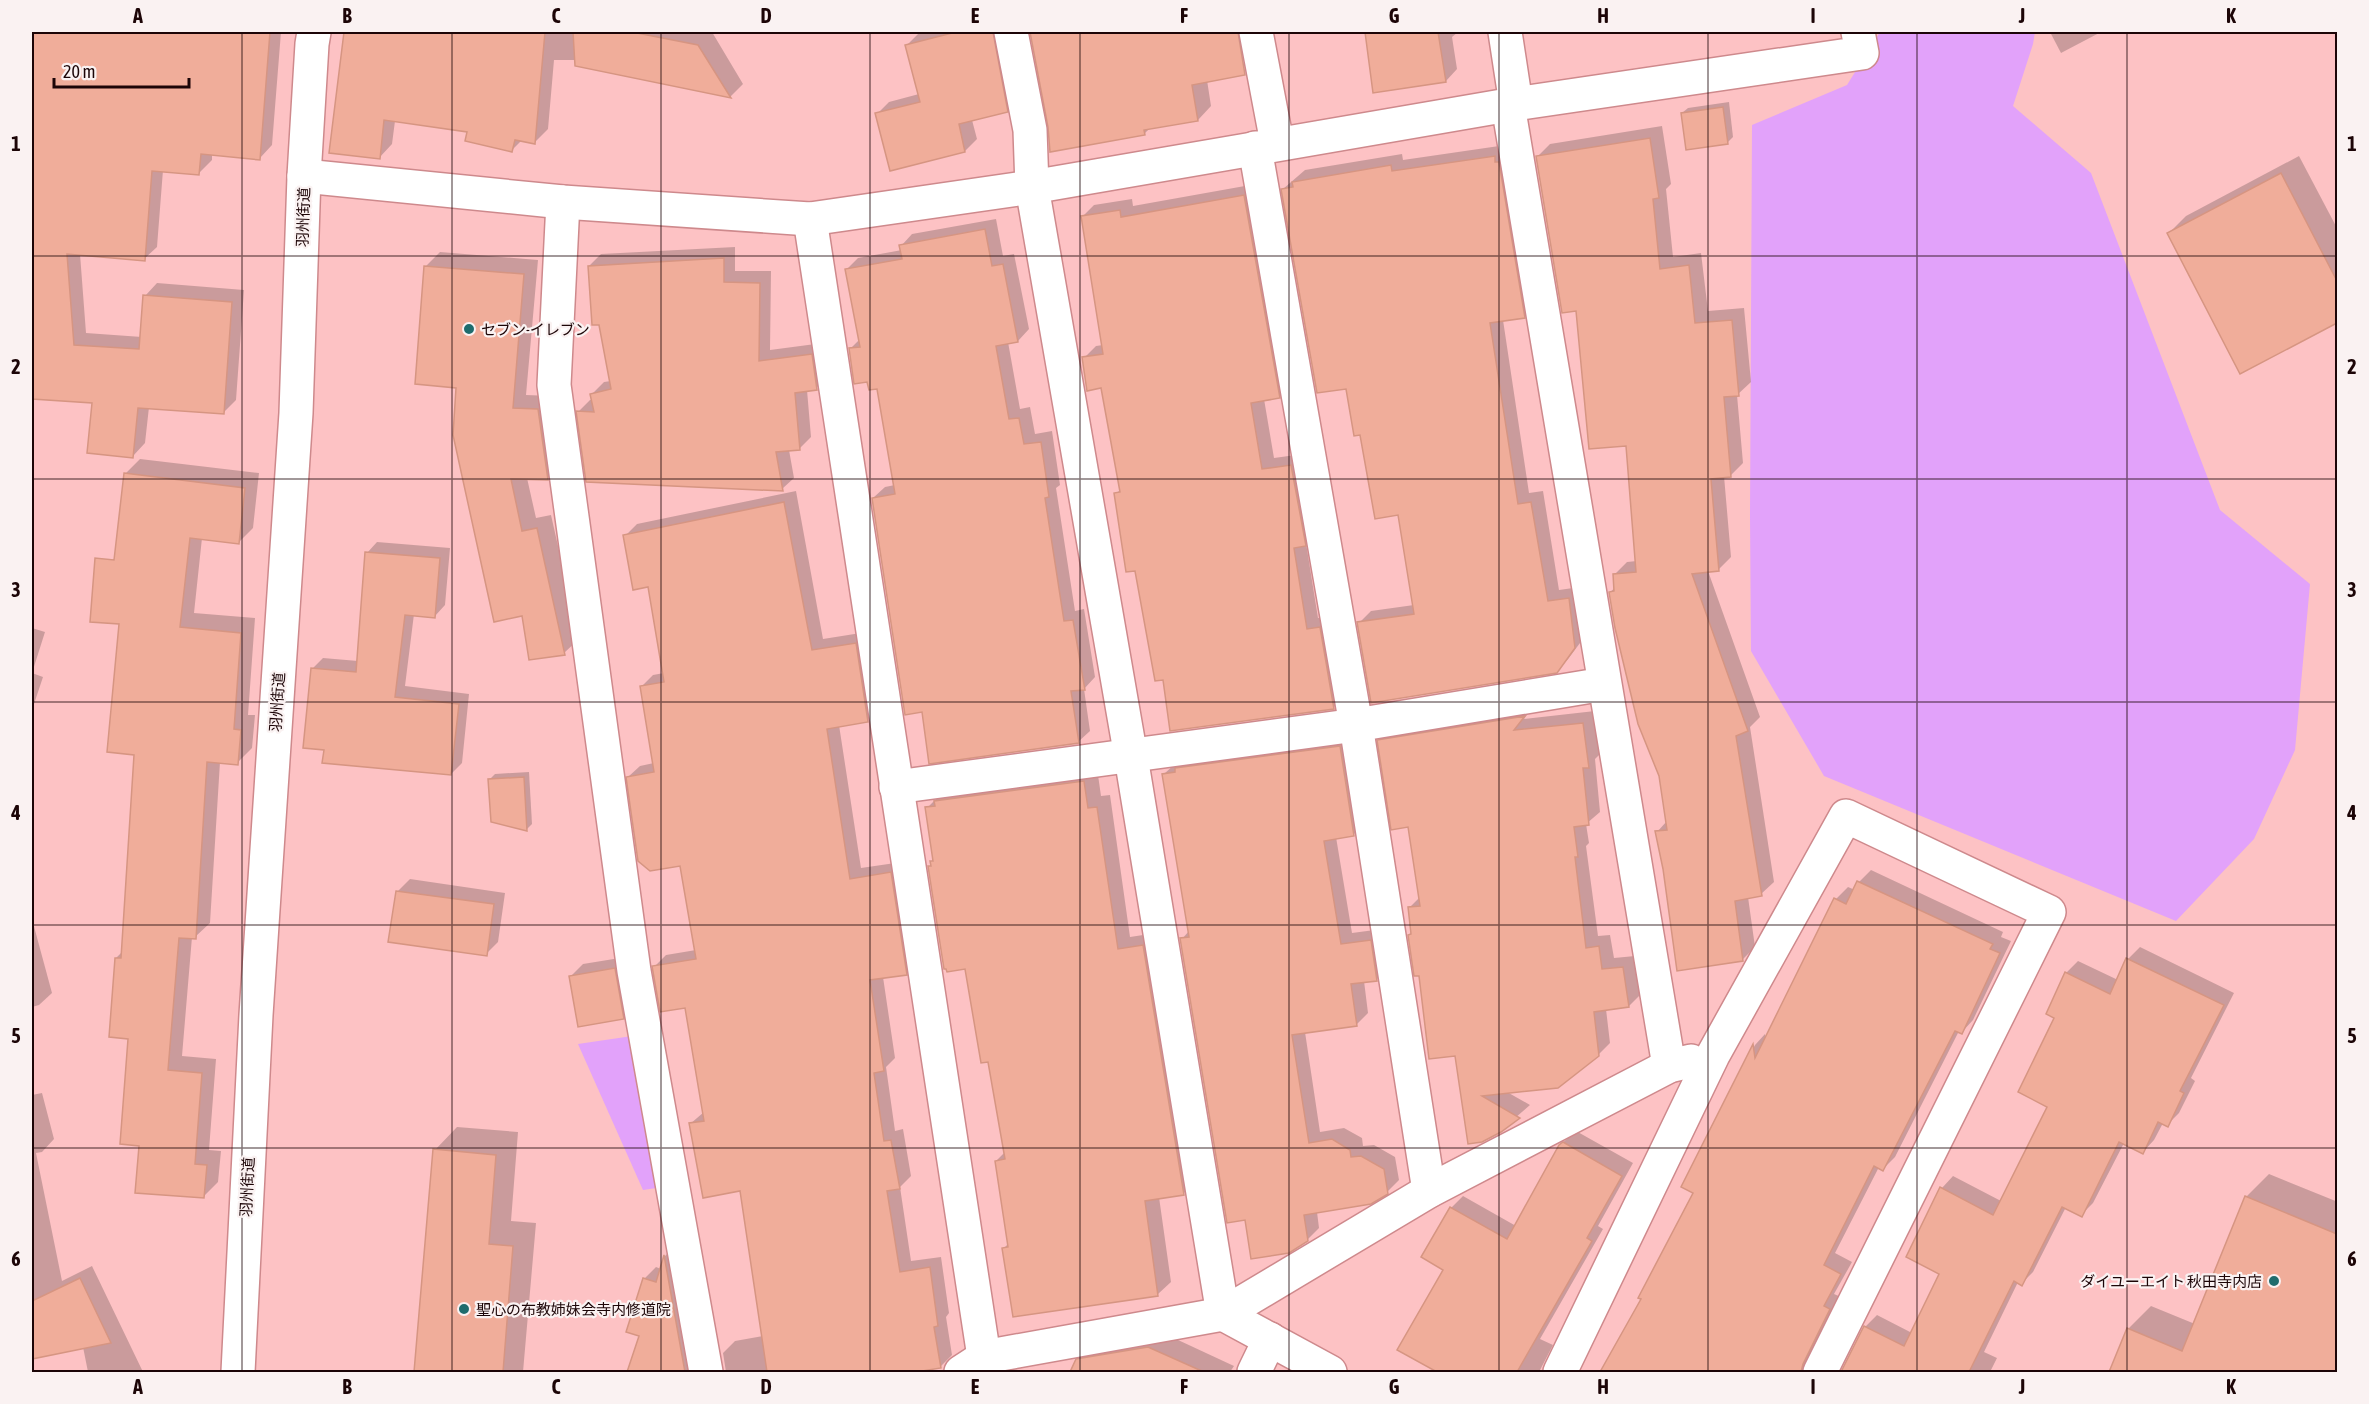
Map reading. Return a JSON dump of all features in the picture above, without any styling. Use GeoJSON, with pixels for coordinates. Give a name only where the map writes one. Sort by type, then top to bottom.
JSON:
{"type":"FeatureCollection","features":[{"type":"Feature","properties":{"kind":"street","name":"羽州街道"},"geometry":{"type":"LineString","coordinates":[[238,1372],[256,1015],[296,413],[304,176],[314,32]]}},
{"type":"Feature","properties":{"kind":"street"},"geometry":{"type":"LineString","coordinates":[[1011,32],[1030,130],[1032,187],[1131,756],[1222,1314]]}},
{"type":"Feature","properties":{"kind":"street"},"geometry":{"type":"LineString","coordinates":[[1256,32],[1266,146],[1429,1191]]}},
{"type":"Feature","properties":{"kind":"street"},"geometry":{"type":"LineString","coordinates":[[1505,32],[1512,104],[1604,684],[1669,1066]]}},
{"type":"Feature","properties":{"kind":"street"},"geometry":{"type":"LineString","coordinates":[[304,176],[563,202],[810,219],[1032,187],[1512,104],[1862,53],[1858,32]]}},
{"type":"Feature","properties":{"kind":"street"},"geometry":{"type":"LineString","coordinates":[[563,202],[554,385],[634,971],[705,1372]]}},
{"type":"Feature","properties":{"kind":"street"},"geometry":{"type":"LineString","coordinates":[[810,219],[896,788],[973,1365],[1222,1314],[1429,1191],[1669,1066],[1713,1055]]}},
{"type":"Feature","properties":{"kind":"street"},"geometry":{"type":"LineString","coordinates":[[896,788],[1356,725],[1604,684]]}},
{"type":"Feature","properties":{"kind":"street"},"geometry":{"type":"LineString","coordinates":[[1560,1372],[1713,1055],[1846,816],[2049,912],[1820,1372]]}},
{"type":"Feature","properties":{"kind":"street"},"geometry":{"type":"LineString","coordinates":[[1222,1314],[1330,1372]]}},
{"type":"Feature","properties":{"kind":"street"},"geometry":{"type":"LineString","coordinates":[[1254,1372],[1270,1339]]}},
{"type":"Feature","properties":{"kind":"shaded area"},"geometry":{"type":"Polygon","coordinates":[[[1880,32],[2035,32],[2013,106],[2091,173],[2220,510],[2310,584],[2295,750],[2254,839],[2176,921],[1824,776],[1751,651],[1752,125],[1847,85],[1880,32]]]}},
{"type":"Feature","properties":{"kind":"shaded area"},"geometry":{"type":"Polygon","coordinates":[[[639,1035],[663,1187],[643,1190],[578,1044],[639,1035]]]}},
{"type":"Feature","properties":{"kind":"building"},"geometry":{"type":"Polygon","coordinates":[[[32,32],[270,32],[260,160],[201,154],[199,175],[152,171],[145,261],[67,254],[74,345],[139,349],[143,295],[232,302],[224,414],[138,408],[133,458],[87,453],[92,403],[32,399],[32,32]]]}},
{"type":"Feature","properties":{"kind":"building"},"geometry":{"type":"Polygon","coordinates":[[[344,32],[545,32],[535,144],[515,140],[512,152],[465,141],[467,132],[384,120],[380,159],[329,153],[344,32]]]}},
{"type":"Feature","properties":{"kind":"building"},"geometry":{"type":"Polygon","coordinates":[[[573,32],[632,32],[698,45],[731,98],[575,66],[573,32]]]}},
{"type":"Feature","properties":{"kind":"building"},"geometry":{"type":"Polygon","coordinates":[[[956,32],[993,32],[1008,112],[959,124],[965,152],[890,171],[875,113],[920,102],[905,45],[956,32]]]}},
{"type":"Feature","properties":{"kind":"building"},"geometry":{"type":"Polygon","coordinates":[[[1030,32],[1238,32],[1245,75],[1192,85],[1198,121],[1144,130],[1145,135],[1050,152],[1048,127],[1030,32]]]}},
{"type":"Feature","properties":{"kind":"building"},"geometry":{"type":"Polygon","coordinates":[[[1365,32],[1438,32],[1446,82],[1373,93],[1365,32]]]}},
{"type":"Feature","properties":{"kind":"building"},"geometry":{"type":"Polygon","coordinates":[[[1723,107],[1728,144],[1686,150],[1681,113],[1723,107]]]}},
{"type":"Feature","properties":{"kind":"building"},"geometry":{"type":"Polygon","coordinates":[[[1650,138],[1659,198],[1653,199],[1660,269],[1689,265],[1695,323],[1732,320],[1739,396],[1724,397],[1731,477],[1711,479],[1719,571],[1692,574],[1748,731],[1736,736],[1762,896],[1735,901],[1743,961],[1677,971],[1663,869],[1655,831],[1667,830],[1659,776],[1638,724],[1615,628],[1609,592],[1614,591],[1613,574],[1636,572],[1626,446],[1589,449],[1576,311],[1562,313],[1536,156],[1650,138]]]}},
{"type":"Feature","properties":{"kind":"building"},"geometry":{"type":"Polygon","coordinates":[[[1495,156],[1495,162],[1499,162],[1525,318],[1490,323],[1518,504],[1531,502],[1548,601],[1569,598],[1575,648],[1557,673],[1371,703],[1357,622],[1414,614],[1398,515],[1375,519],[1360,435],[1354,436],[1346,389],[1317,393],[1281,189],[1293,187],[1292,182],[1391,165],[1392,171],[1495,156]]]}},
{"type":"Feature","properties":{"kind":"building"},"geometry":{"type":"Polygon","coordinates":[[[2281,173],[2337,281],[2337,323],[2240,374],[2167,233],[2281,173]]]}},
{"type":"Feature","properties":{"kind":"building"},"geometry":{"type":"Polygon","coordinates":[[[1244,195],[1280,398],[1251,403],[1262,469],[1291,465],[1306,546],[1294,548],[1307,629],[1320,627],[1334,709],[1170,731],[1163,680],[1155,681],[1135,571],[1126,572],[1114,493],[1120,492],[1101,388],[1087,391],[1082,357],[1103,354],[1081,216],[1120,210],[1121,217],[1244,195]]]}},
{"type":"Feature","properties":{"kind":"building"},"geometry":{"type":"Polygon","coordinates":[[[985,229],[992,266],[1003,264],[1018,342],[996,346],[1009,419],[1019,418],[1024,444],[1041,442],[1049,497],[1045,498],[1064,621],[1073,620],[1085,690],[1071,691],[1079,743],[929,764],[922,712],[905,715],[872,498],[895,494],[877,389],[869,390],[867,382],[854,384],[849,348],[860,347],[845,269],[902,259],[899,245],[985,229]]]}},
{"type":"Feature","properties":{"kind":"building"},"geometry":{"type":"Polygon","coordinates":[[[724,258],[724,282],[760,283],[759,361],[812,354],[817,390],[795,393],[800,450],[776,452],[783,491],[586,482],[576,411],[594,412],[590,394],[611,389],[599,325],[592,325],[588,266],[724,258]]]}},
{"type":"Feature","properties":{"kind":"building"},"geometry":{"type":"Polygon","coordinates":[[[424,266],[524,274],[513,408],[538,409],[548,480],[511,479],[522,531],[537,528],[565,655],[529,660],[522,616],[494,622],[453,435],[456,388],[415,384],[424,266]]]}},
{"type":"Feature","properties":{"kind":"building"},"geometry":{"type":"Polygon","coordinates":[[[124,473],[245,488],[239,544],[190,538],[180,627],[241,633],[234,729],[241,730],[238,765],[207,762],[196,939],[179,938],[168,1070],[202,1073],[195,1164],[207,1165],[204,1198],[135,1193],[139,1146],[120,1144],[128,1039],[109,1037],[115,958],[121,958],[134,755],[107,752],[119,624],[90,622],[95,558],[114,560],[124,473]]]}},
{"type":"Feature","properties":{"kind":"building"},"geometry":{"type":"Polygon","coordinates":[[[784,502],[812,650],[856,643],[868,722],[827,729],[850,879],[891,872],[907,975],[870,980],[884,1071],[874,1073],[884,1141],[891,1140],[900,1189],[887,1191],[900,1272],[930,1267],[938,1326],[934,1327],[941,1368],[916,1372],[767,1372],[740,1191],[703,1198],[689,1123],[704,1121],[685,1008],[660,1012],[652,966],[696,959],[680,866],[650,871],[638,861],[626,777],[654,772],[640,686],[664,682],[648,587],[633,590],[623,535],[784,502]]]}},
{"type":"Feature","properties":{"kind":"building"},"geometry":{"type":"Polygon","coordinates":[[[365,552],[440,558],[435,618],[405,615],[395,697],[459,704],[451,775],[322,763],[324,750],[303,748],[311,668],[356,672],[365,552]]]}},
{"type":"Feature","properties":{"kind":"building"},"geometry":{"type":"Polygon","coordinates":[[[1525,716],[1514,730],[1583,723],[1589,768],[1583,768],[1589,825],[1574,827],[1578,857],[1575,857],[1586,948],[1599,946],[1602,969],[1623,967],[1629,1007],[1594,1012],[1599,1056],[1558,1088],[1482,1096],[1520,1118],[1482,1142],[1468,1144],[1455,1056],[1429,1059],[1419,976],[1414,976],[1408,935],[1411,934],[1408,907],[1420,906],[1408,827],[1391,830],[1377,740],[1525,716]]]}},
{"type":"Feature","properties":{"kind":"building"},"geometry":{"type":"Polygon","coordinates":[[[1340,746],[1354,836],[1324,841],[1341,944],[1371,940],[1377,981],[1351,984],[1357,1026],[1292,1035],[1309,1143],[1332,1139],[1350,1150],[1351,1157],[1361,1156],[1384,1169],[1388,1194],[1371,1204],[1304,1215],[1308,1241],[1289,1253],[1251,1259],[1245,1220],[1227,1223],[1180,938],[1189,937],[1162,774],[1175,772],[1175,768],[1340,746]]]}},
{"type":"Feature","properties":{"kind":"building"},"geometry":{"type":"Polygon","coordinates":[[[524,777],[527,831],[491,822],[488,779],[524,777]]]}},
{"type":"Feature","properties":{"kind":"building"},"geometry":{"type":"Polygon","coordinates":[[[1084,781],[1088,808],[1097,807],[1118,949],[1143,945],[1184,1195],[1145,1201],[1158,1296],[1013,1317],[1002,1248],[1008,1247],[995,1161],[1005,1159],[988,1062],[981,1063],[965,969],[947,972],[944,969],[928,866],[931,866],[930,861],[933,861],[925,807],[935,806],[934,801],[1084,781]]]}},
{"type":"Feature","properties":{"kind":"building"},"geometry":{"type":"Polygon","coordinates":[[[1857,881],[1993,944],[1990,949],[2000,953],[1962,1034],[1955,1031],[1883,1171],[1874,1166],[1824,1265],[1841,1274],[1824,1306],[1830,1309],[1801,1372],[1600,1372],[1641,1299],[1638,1298],[1693,1193],[1681,1187],[1753,1044],[1755,1058],[1834,898],[1846,904],[1857,881]]]}},
{"type":"Feature","properties":{"kind":"building"},"geometry":{"type":"Polygon","coordinates":[[[396,891],[494,904],[487,956],[388,942],[396,891]]]}},
{"type":"Feature","properties":{"kind":"building"},"geometry":{"type":"Polygon","coordinates":[[[2126,958],[2224,1005],[2180,1091],[2184,1093],[2168,1127],[2158,1122],[2143,1154],[2119,1142],[2082,1217],[2062,1207],[2022,1286],[2014,1281],[1969,1372],[1841,1372],[1864,1326],[1904,1346],[1939,1274],[1906,1257],[1940,1187],[1993,1215],[2047,1107],[2018,1092],[2054,1018],[2046,1014],[2065,972],[2110,994],[2126,958]]]}},
{"type":"Feature","properties":{"kind":"building"},"geometry":{"type":"Polygon","coordinates":[[[615,968],[624,1019],[578,1027],[569,976],[615,968]]]}},
{"type":"Feature","properties":{"kind":"building"},"geometry":{"type":"Polygon","coordinates":[[[1563,1142],[1622,1176],[1587,1238],[1592,1241],[1517,1372],[1437,1372],[1397,1350],[1443,1270],[1421,1257],[1450,1207],[1507,1239],[1559,1145],[1563,1142]]]}},
{"type":"Feature","properties":{"kind":"building","name":"聖心の布教姉妹会寺内修道院"},"geometry":{"type":"Polygon","coordinates":[[[433,1149],[496,1155],[489,1244],[513,1246],[503,1372],[414,1372],[433,1149]]]}},
{"type":"Feature","properties":{"kind":"building","name":"ダイユーエイト 秋田寺内店"},"geometry":{"type":"Polygon","coordinates":[[[2245,1196],[2337,1234],[2337,1372],[2109,1372],[2127,1328],[2182,1351],[2245,1196]]]}},
{"type":"Feature","properties":{"kind":"building"},"geometry":{"type":"Polygon","coordinates":[[[664,1255],[685,1372],[627,1372],[639,1336],[626,1332],[643,1278],[656,1282],[664,1255]]]}},
{"type":"Feature","properties":{"kind":"building"},"geometry":{"type":"Polygon","coordinates":[[[80,1278],[111,1343],[32,1359],[32,1301],[80,1278]]]}},
{"type":"Feature","properties":{"kind":"building"},"geometry":{"type":"Polygon","coordinates":[[[1148,1347],[1204,1372],[1070,1372],[1076,1359],[1148,1347]]]}},
{"type":"Feature","properties":{"kind":"place","name":"セブン-イレブン"},"geometry":{"type":"Point","coordinates":[469,329]}},
{"type":"Feature","properties":{"kind":"place","name":"ダイユーエイト 秋田寺内店"},"geometry":{"type":"Point","coordinates":[2274,1281]}},
{"type":"Feature","properties":{"kind":"place","name":"聖心の布教姉妹会寺内修道院"},"geometry":{"type":"Point","coordinates":[464,1309]}}]}
